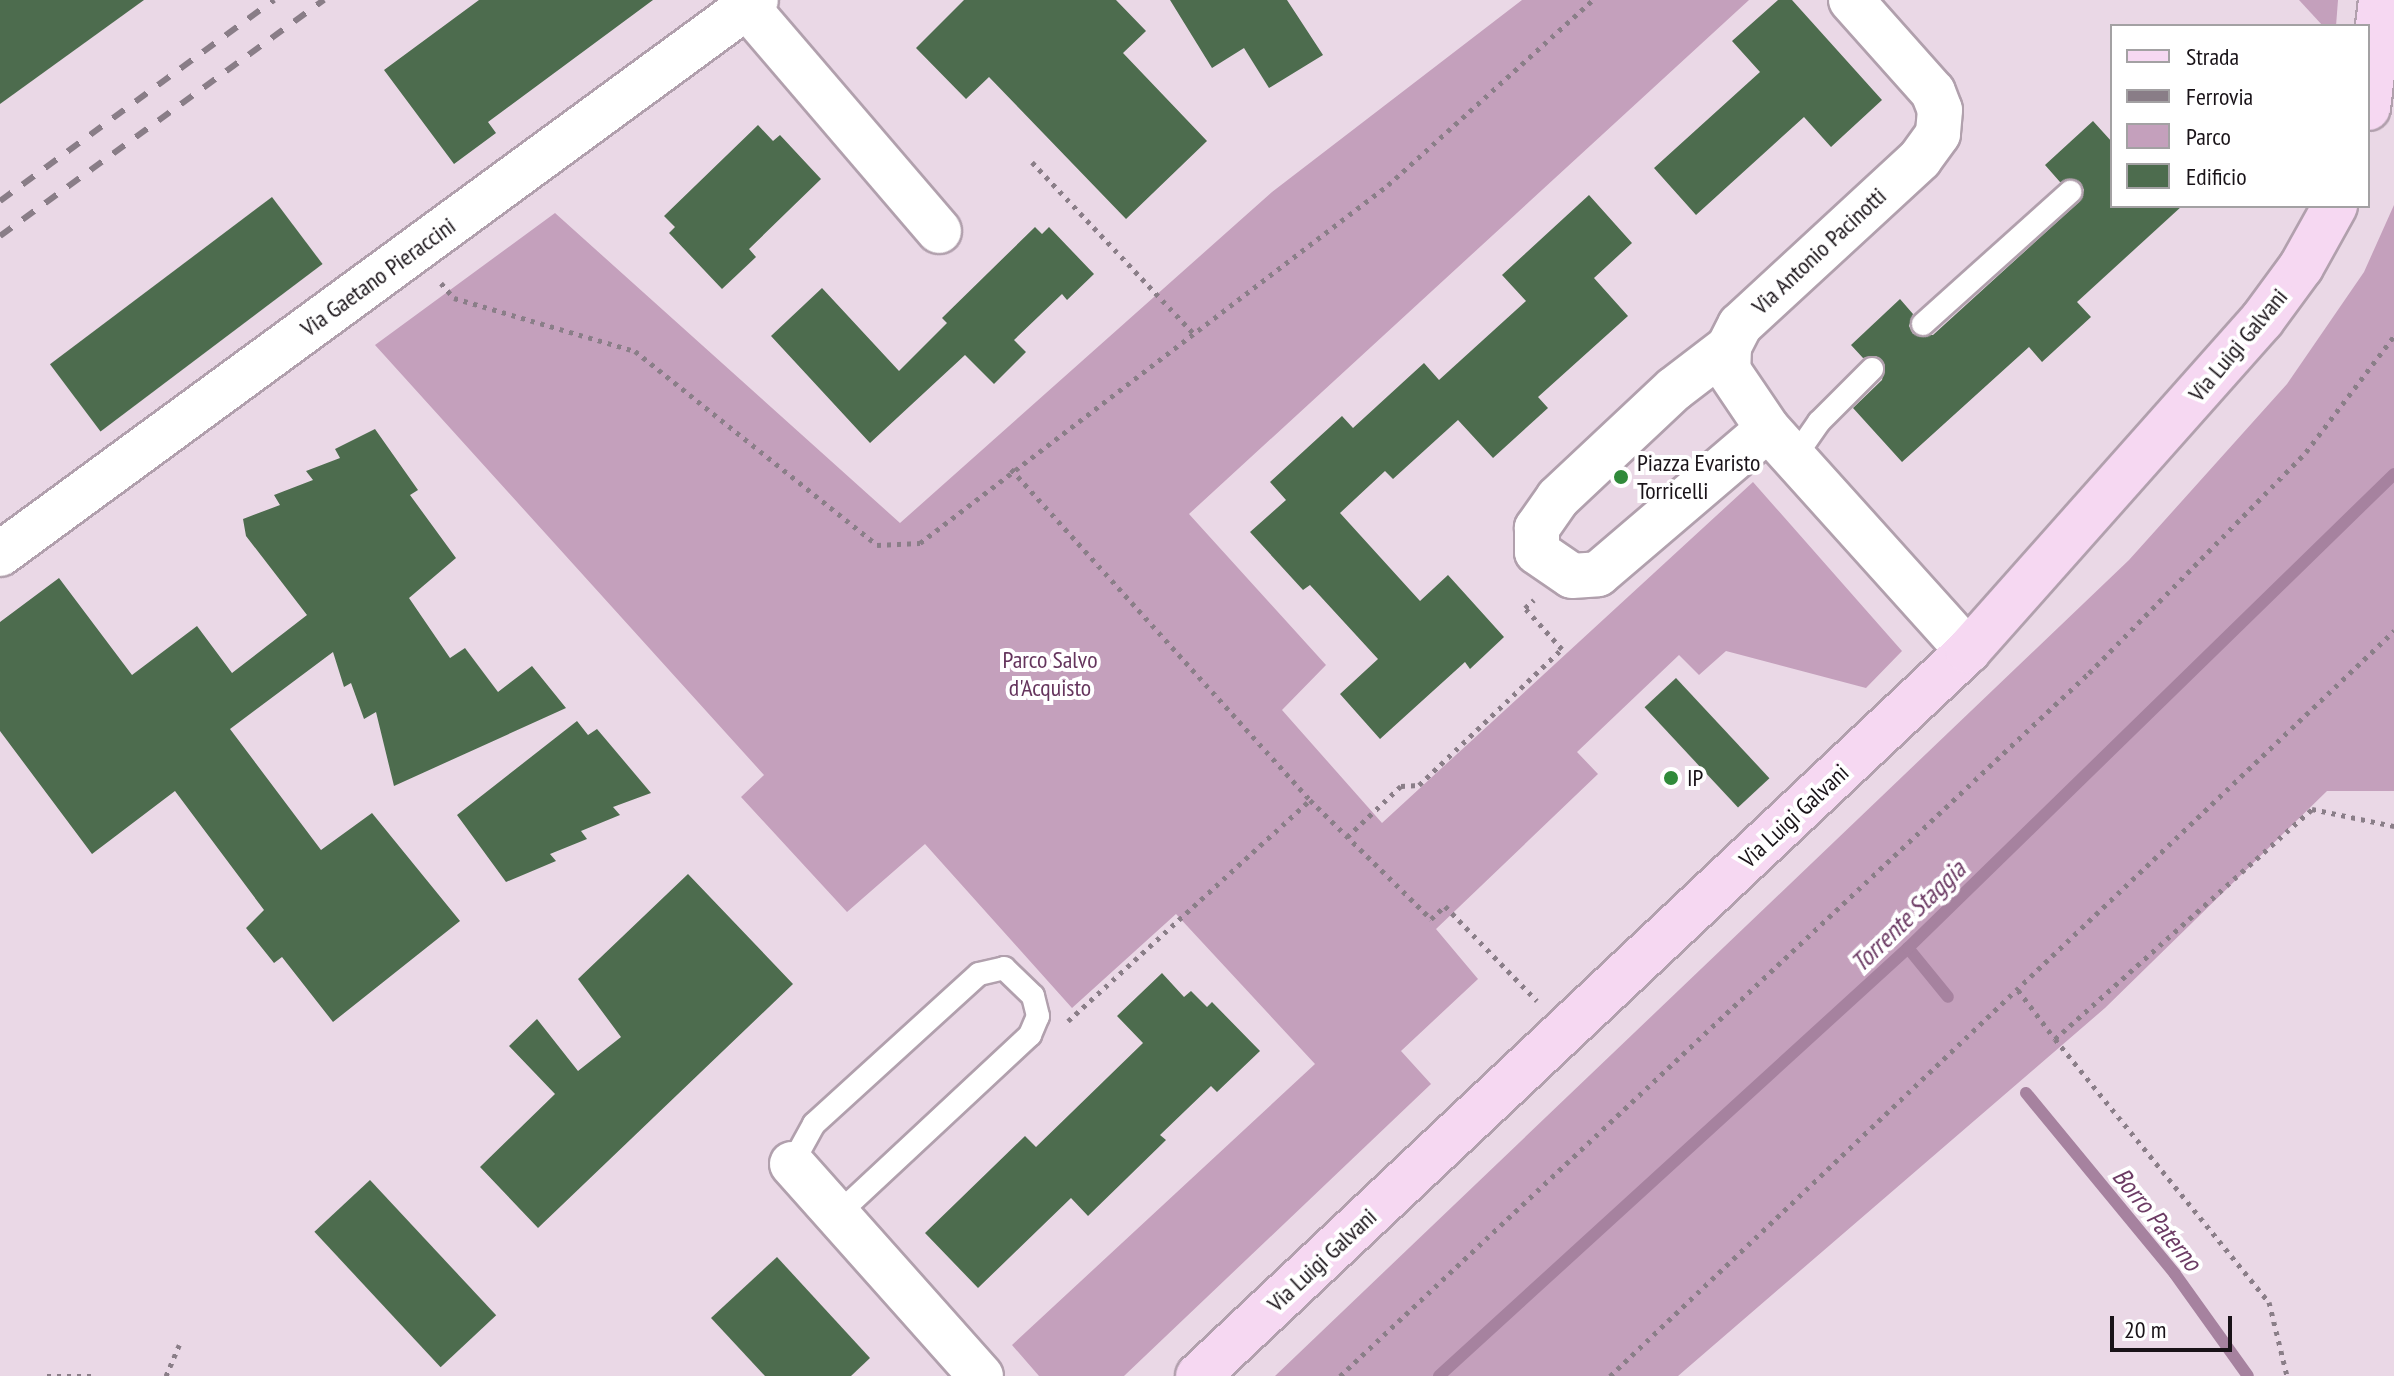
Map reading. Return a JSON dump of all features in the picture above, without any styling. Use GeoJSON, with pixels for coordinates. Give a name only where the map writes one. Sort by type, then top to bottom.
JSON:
{"type":"FeatureCollection","features":[{"type":"Feature","properties":{"kind":"main road"},"geometry":{"type":"LineString","coordinates":[[2370,91],[2381,0]]}},
{"type":"Feature","properties":{"kind":"main road","name":"Via Luigi Galvani"},"geometry":{"type":"LineString","coordinates":[[1198,1376],[1968,651],[2253,331],[2301,267],[2334,208]]}},
{"type":"Feature","properties":{"kind":"street","name":"Via Antonio Pacinotti"},"geometry":{"type":"LineString","coordinates":[[1729,347],[1752,311],[1920,159],[1938,134],[1940,110],[1933,92],[1851,0]]}},
{"type":"Feature","properties":{"kind":"street"},"geometry":{"type":"LineString","coordinates":[[751,3],[939,231]]}},
{"type":"Feature","properties":{"kind":"street","name":"Via Gaetano Pieraccini"},"geometry":{"type":"LineString","coordinates":[[0,554],[751,3]]}},
{"type":"Feature","properties":{"kind":"street"},"geometry":{"type":"LineString","coordinates":[[1729,347],[1674,389],[1547,510],[1535,536],[1537,552],[1563,572],[1589,576],[1614,564],[1781,443]]}},
{"type":"Feature","properties":{"kind":"street"},"geometry":{"type":"LineString","coordinates":[[1729,347],[1730,377],[1781,443],[1968,651]]}},
{"type":"Feature","properties":{"kind":"street"},"geometry":{"type":"LineString","coordinates":[[792,1164],[981,1376]]}},
{"type":"Feature","properties":{"kind":"lane"},"geometry":{"type":"LineString","coordinates":[[1923,324],[2070,192]]}},
{"type":"Feature","properties":{"kind":"lane"},"geometry":{"type":"LineString","coordinates":[[1781,443],[1819,422],[1872,369]]}},
{"type":"Feature","properties":{"kind":"lane"},"geometry":{"type":"LineString","coordinates":[[792,1164],[814,1124],[979,974],[994,967],[1015,975],[1036,1001],[1036,1023],[1025,1040],[837,1215]]}},
{"type":"Feature","properties":{"kind":"path"},"geometry":{"type":"LineString","coordinates":[[413,251],[454,298],[635,351],[877,545],[920,543],[1011,469],[1388,185],[1593,0]]}},
{"type":"Feature","properties":{"kind":"path"},"geometry":{"type":"LineString","coordinates":[[1032,162],[1194,334]]}},
{"type":"Feature","properties":{"kind":"path"},"geometry":{"type":"LineString","coordinates":[[1340,1376],[2089,673],[2306,452],[2394,336]]}},
{"type":"Feature","properties":{"kind":"path"},"geometry":{"type":"LineString","coordinates":[[1011,469],[1310,800],[1431,919],[1445,906],[1566,1030]]}},
{"type":"Feature","properties":{"kind":"path"},"geometry":{"type":"LineString","coordinates":[[1347,837],[1401,786],[1419,785],[1562,649],[1525,608],[1563,572]]}},
{"type":"Feature","properties":{"kind":"path"},"geometry":{"type":"LineString","coordinates":[[1610,1376],[2394,631]]}},
{"type":"Feature","properties":{"kind":"path"},"geometry":{"type":"LineString","coordinates":[[1036,1023],[1057,1026],[1070,1020],[1310,800]]}},
{"type":"Feature","properties":{"kind":"path"},"geometry":{"type":"LineString","coordinates":[[2055,1039],[2312,809],[2394,826]]}},
{"type":"Feature","properties":{"kind":"path"},"geometry":{"type":"LineString","coordinates":[[2018,990],[2269,1302],[2287,1376]]}},
{"type":"Feature","properties":{"kind":"path"},"geometry":{"type":"LineString","coordinates":[[166,1376],[179,1345]]}},
{"type":"Feature","properties":{"kind":"path"},"geometry":{"type":"LineString","coordinates":[[47,1376],[95,1376]]}},
{"type":"Feature","properties":{"kind":"green space","name":"Parco Salvo d'Acquisto"},"geometry":{"type":"Polygon","coordinates":[[[1522,0],[1749,0],[1189,514],[1326,665],[1282,710],[1382,823],[1753,482],[1902,651],[1866,688],[1726,651],[1699,675],[1679,655],[1577,752],[1598,774],[1436,929],[1478,979],[1401,1051],[1431,1084],[1124,1376],[1039,1376],[1012,1345],[1315,1064],[1176,914],[1072,1008],[925,844],[847,912],[741,797],[764,775],[375,345],[555,213],[900,523],[1272,192],[1522,0]]]}},
{"type":"Feature","properties":{"kind":"green space"},"geometry":{"type":"Polygon","coordinates":[[[2299,0],[2338,0],[2336,24],[2321,24],[2299,0]]]}},
{"type":"Feature","properties":{"kind":"green space"},"geometry":{"type":"Polygon","coordinates":[[[2394,205],[2394,791],[2327,791],[2105,1008],[1678,1376],[1275,1376],[2129,560],[2287,384],[2364,272],[2394,205]]]}},
{"type":"Feature","properties":{"kind":"building"},"geometry":{"type":"Polygon","coordinates":[[[0,0],[144,0],[0,104],[0,0]]]}},
{"type":"Feature","properties":{"kind":"building"},"geometry":{"type":"Polygon","coordinates":[[[479,0],[653,0],[488,122],[496,133],[454,164],[384,70],[479,0]]]}},
{"type":"Feature","properties":{"kind":"building"},"geometry":{"type":"Polygon","coordinates":[[[964,0],[1116,0],[1146,31],[1123,53],[1207,141],[1126,219],[989,77],[966,99],[916,48],[964,0]]]}},
{"type":"Feature","properties":{"kind":"building"},"geometry":{"type":"Polygon","coordinates":[[[1170,0],[1287,0],[1323,55],[1269,88],[1244,48],[1212,68],[1170,0]]]}},
{"type":"Feature","properties":{"kind":"building"},"geometry":{"type":"Polygon","coordinates":[[[1778,0],[1792,0],[1882,100],[1831,147],[1804,117],[1696,215],[1654,168],[1760,72],[1732,41],[1778,0]]]}},
{"type":"Feature","properties":{"kind":"building"},"geometry":{"type":"Polygon","coordinates":[[[2093,121],[2110,140],[2110,208],[2180,208],[2077,302],[2091,317],[2042,362],[2029,347],[1902,462],[1853,408],[1882,380],[1885,365],[1876,356],[1863,358],[1851,345],[1900,299],[1913,314],[1909,326],[1913,334],[1933,335],[2079,202],[2084,190],[2080,182],[2060,182],[2045,165],[2093,121]]]}},
{"type":"Feature","properties":{"kind":"building"},"geometry":{"type":"Polygon","coordinates":[[[758,125],[773,141],[780,135],[821,179],[749,249],[756,257],[722,289],[669,233],[675,227],[664,216],[758,125]]]}},
{"type":"Feature","properties":{"kind":"building"},"geometry":{"type":"Polygon","coordinates":[[[1589,195],[1632,243],[1594,278],[1628,316],[1538,397],[1548,408],[1493,458],[1458,420],[1393,479],[1385,471],[1340,513],[1420,601],[1448,575],[1504,637],[1470,669],[1465,662],[1380,739],[1340,694],[1378,659],[1310,585],[1303,590],[1250,532],[1286,500],[1270,482],[1342,416],[1353,428],[1424,363],[1439,380],[1526,301],[1502,275],[1589,195]]]}},
{"type":"Feature","properties":{"kind":"building"},"geometry":{"type":"Polygon","coordinates":[[[272,197],[323,264],[101,431],[50,364],[272,197]]]}},
{"type":"Feature","properties":{"kind":"building"},"geometry":{"type":"Polygon","coordinates":[[[1035,227],[1042,234],[1049,227],[1094,274],[1067,300],[1062,294],[1014,340],[1026,352],[994,384],[965,355],[870,443],[771,336],[822,288],[899,371],[947,323],[942,318],[1035,227]]]}},
{"type":"Feature","properties":{"kind":"building"},"geometry":{"type":"Polygon","coordinates":[[[375,429],[418,490],[410,495],[456,558],[409,598],[450,658],[465,648],[498,692],[532,666],[566,708],[394,786],[376,712],[364,719],[351,683],[344,687],[333,652],[230,729],[321,850],[372,813],[460,921],[333,1022],[282,957],[274,963],[246,928],[264,910],[175,791],[92,854],[0,731],[0,622],[59,578],[132,675],[197,626],[232,673],[307,615],[246,536],[243,519],[280,505],[274,495],[313,480],[306,471],[340,458],[335,449],[375,429]]]}},
{"type":"Feature","properties":{"kind":"building"},"geometry":{"type":"Polygon","coordinates":[[[1676,678],[1769,778],[1738,808],[1645,707],[1676,678]]]}},
{"type":"Feature","properties":{"kind":"building"},"geometry":{"type":"Polygon","coordinates":[[[577,721],[588,735],[597,729],[651,793],[613,807],[620,815],[581,831],[587,839],[550,854],[556,861],[506,882],[457,815],[577,721]]]}},
{"type":"Feature","properties":{"kind":"building"},"geometry":{"type":"Polygon","coordinates":[[[688,874],[793,984],[538,1228],[480,1167],[555,1094],[509,1046],[537,1019],[578,1071],[621,1037],[578,979],[688,874]]]}},
{"type":"Feature","properties":{"kind":"building"},"geometry":{"type":"Polygon","coordinates":[[[1162,973],[1184,997],[1191,991],[1207,1007],[1212,1002],[1260,1051],[1217,1092],[1211,1086],[1160,1135],[1166,1140],[1088,1216],[1071,1198],[978,1288],[925,1233],[1025,1136],[1036,1147],[1143,1043],[1117,1016],[1162,973]]]}},
{"type":"Feature","properties":{"kind":"building"},"geometry":{"type":"Polygon","coordinates":[[[370,1180],[496,1315],[441,1367],[314,1232],[370,1180]]]}},
{"type":"Feature","properties":{"kind":"building"},"geometry":{"type":"Polygon","coordinates":[[[777,1257],[870,1358],[851,1376],[765,1376],[711,1318],[777,1257]]]}},
{"type":"Feature","properties":{"kind":"waterway","name":"Torrente Staggia"},"geometry":{"type":"LineString","coordinates":[[1439,1376],[1908,948],[2394,474]]}},
{"type":"Feature","properties":{"kind":"waterway","name":"Borro Paterno"},"geometry":{"type":"LineString","coordinates":[[1908,948],[1948,997]]}},
{"type":"Feature","properties":{"kind":"waterway","name":"Borro Paterno"},"geometry":{"type":"LineString","coordinates":[[2026,1093],[2175,1274],[2248,1376]]}},
{"type":"Feature","properties":{"kind":"railway"},"geometry":{"type":"LineString","coordinates":[[0,201],[274,0]]}},
{"type":"Feature","properties":{"kind":"railway"},"geometry":{"type":"LineString","coordinates":[[0,236],[324,0]]}},
{"type":"Feature","properties":{"kind":"place","name":"Piazza Evaristo Torricelli"},"geometry":{"type":"Point","coordinates":[1621,477]}},
{"type":"Feature","properties":{"kind":"place","name":"IP"},"geometry":{"type":"Point","coordinates":[1671,778]}}]}
